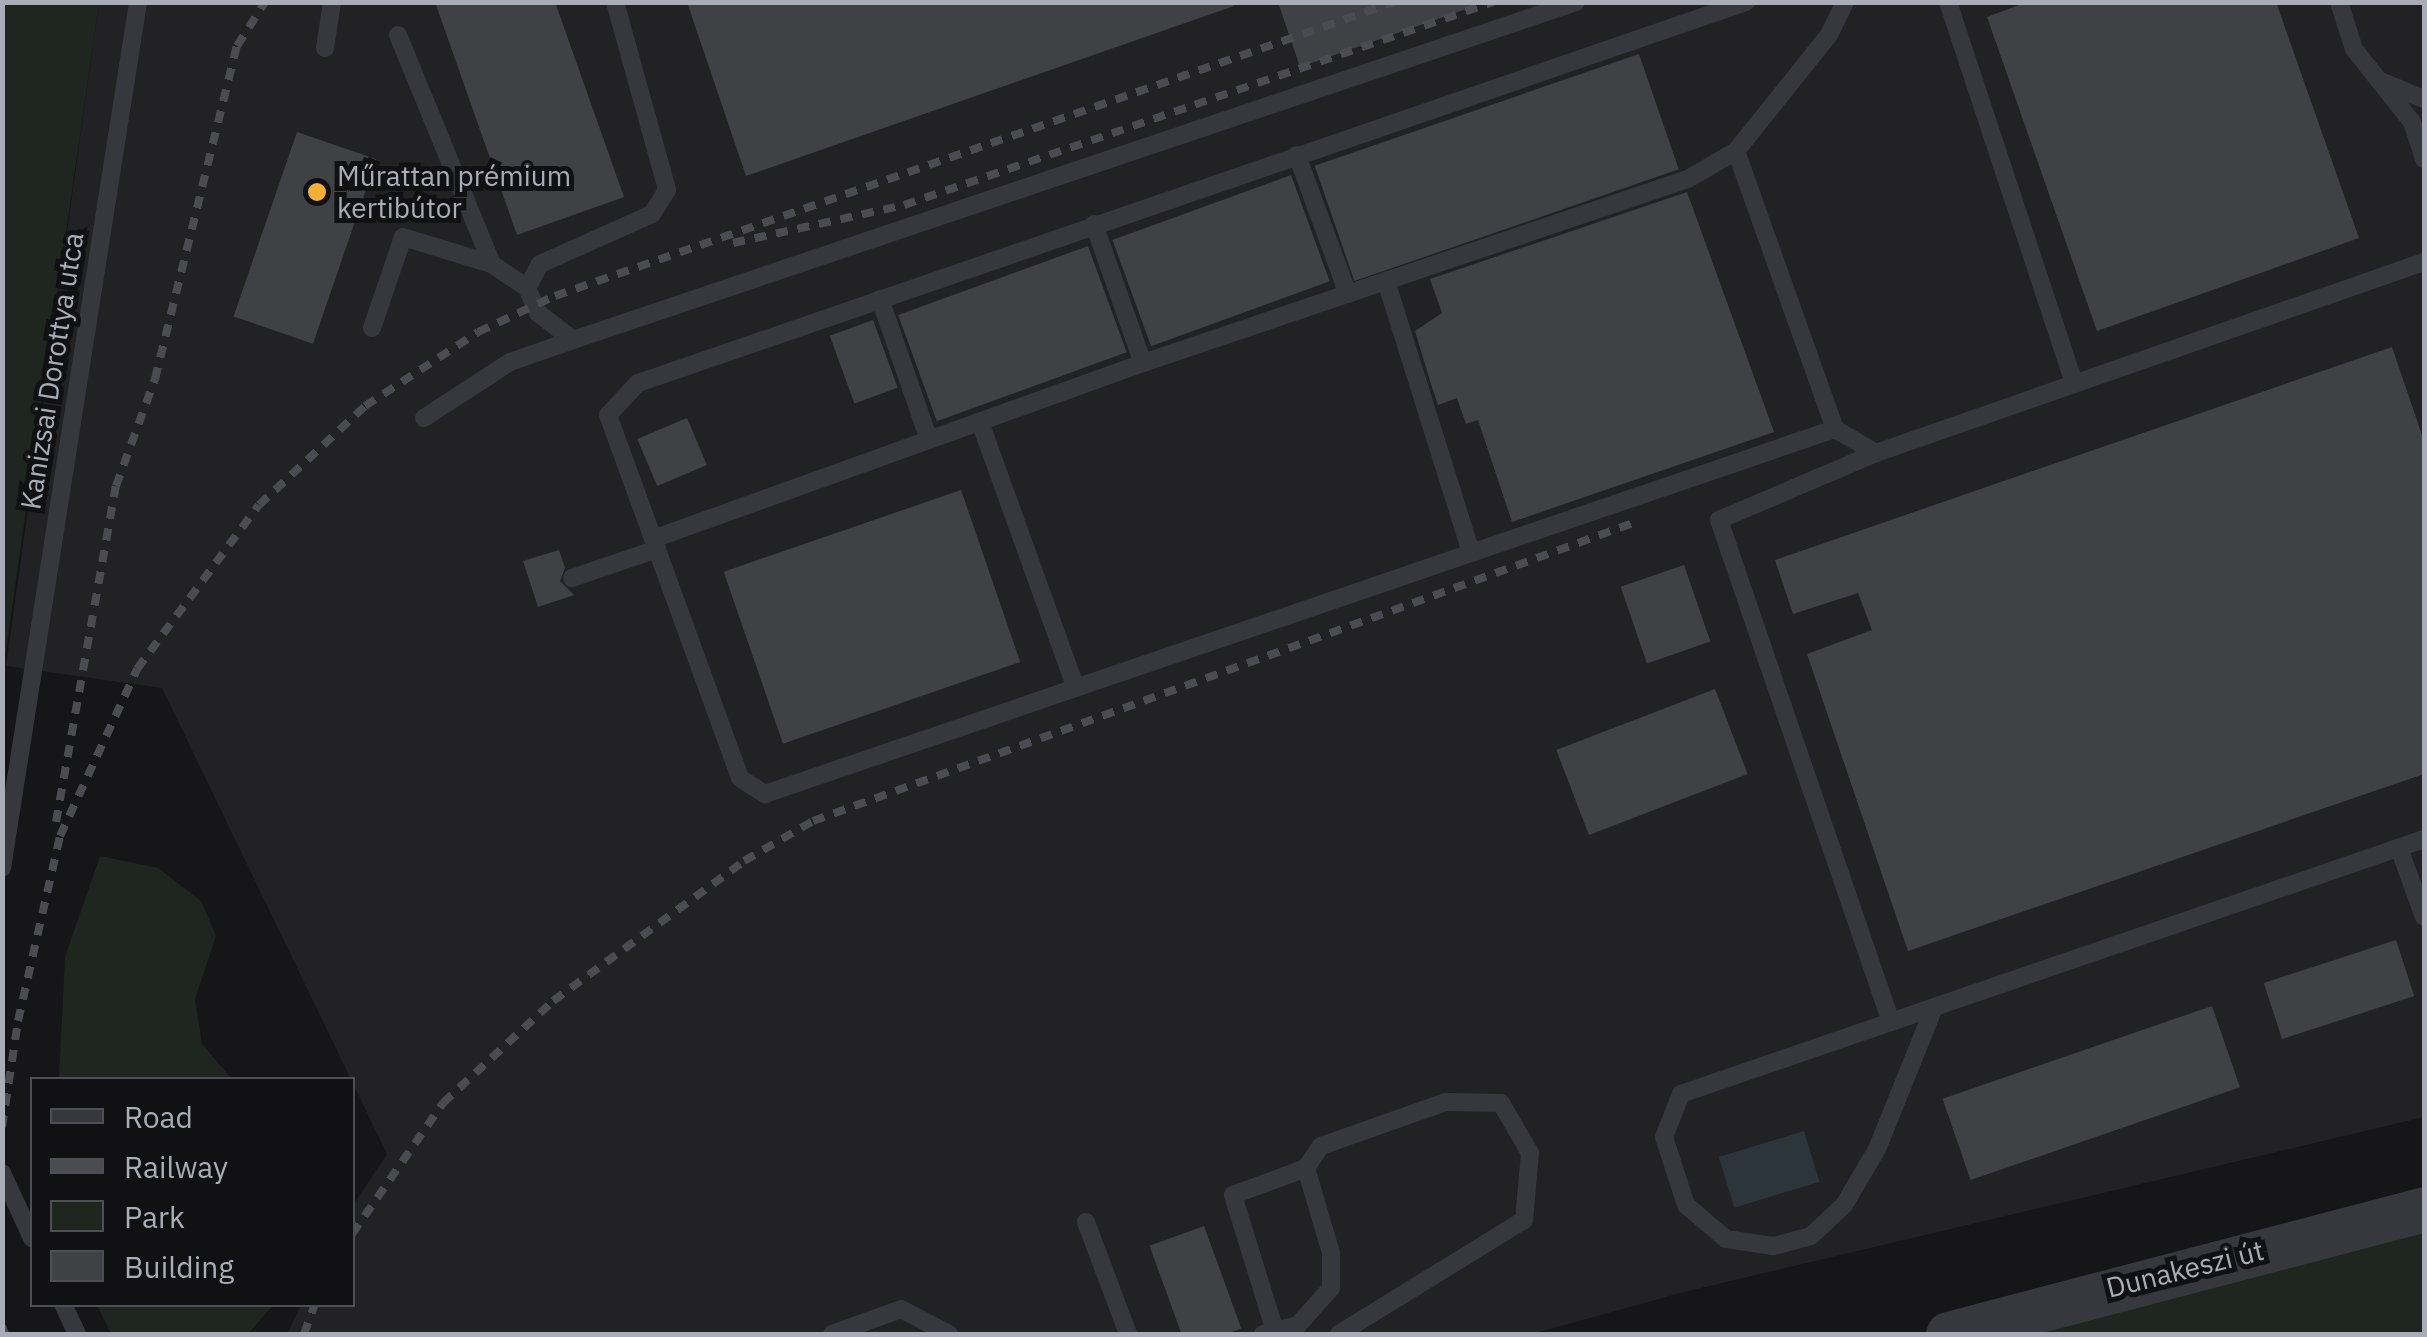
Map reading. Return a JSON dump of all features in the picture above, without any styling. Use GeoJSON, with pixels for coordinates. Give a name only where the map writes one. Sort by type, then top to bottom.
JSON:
{"type":"FeatureCollection","features":[{"type":"Feature","properties":{"kind":"street","name":"Dunakeszi út"},"geometry":{"type":"LineString","coordinates":[[1948,1334],[2158,1274],[2424,1210]]}},
{"type":"Feature","properties":{"kind":"lane","name":"Kanizsai Dorottya utca"},"geometry":{"type":"LineString","coordinates":[[2,868],[138,2]]}},
{"type":"Feature","properties":{"kind":"lane"},"geometry":{"type":"LineString","coordinates":[[325,48],[332,2]]}},
{"type":"Feature","properties":{"kind":"lane"},"geometry":{"type":"LineString","coordinates":[[527,288],[540,264],[652,214],[667,190],[615,2]]}},
{"type":"Feature","properties":{"kind":"lane"},"geometry":{"type":"LineString","coordinates":[[424,418],[510,362],[1576,2]]}},
{"type":"Feature","properties":{"kind":"lane"},"geometry":{"type":"LineString","coordinates":[[1746,2],[638,383],[608,415],[740,778],[765,794],[1470,549],[1835,430]]}},
{"type":"Feature","properties":{"kind":"lane"},"geometry":{"type":"LineString","coordinates":[[572,578],[929,440],[1688,179],[1736,151],[1829,35],[1845,2]]}},
{"type":"Feature","properties":{"kind":"lane"},"geometry":{"type":"LineString","coordinates":[[1948,2],[2074,384]]}},
{"type":"Feature","properties":{"kind":"lane"},"geometry":{"type":"LineString","coordinates":[[2339,2],[2354,49],[2412,122],[2424,159]]}},
{"type":"Feature","properties":{"kind":"lane"},"geometry":{"type":"LineString","coordinates":[[398,35],[492,264]]}},
{"type":"Feature","properties":{"kind":"lane"},"geometry":{"type":"LineString","coordinates":[[2378,80],[2424,98]]}},
{"type":"Feature","properties":{"kind":"lane"},"geometry":{"type":"LineString","coordinates":[[1736,151],[1835,430],[1876,453]]}},
{"type":"Feature","properties":{"kind":"lane"},"geometry":{"type":"LineString","coordinates":[[1296,155],[1348,294]]}},
{"type":"Feature","properties":{"kind":"lane"},"geometry":{"type":"LineString","coordinates":[[1094,224],[1142,364]]}},
{"type":"Feature","properties":{"kind":"lane"},"geometry":{"type":"LineString","coordinates":[[372,328],[403,237],[492,264],[527,288],[538,313],[573,340]]}},
{"type":"Feature","properties":{"kind":"lane"},"geometry":{"type":"LineString","coordinates":[[1891,1022],[1719,520],[1876,453],[2424,262]]}},
{"type":"Feature","properties":{"kind":"lane"},"geometry":{"type":"LineString","coordinates":[[1386,281],[1470,549]]}},
{"type":"Feature","properties":{"kind":"lane"},"geometry":{"type":"LineString","coordinates":[[880,298],[929,440]]}},
{"type":"Feature","properties":{"kind":"lane"},"geometry":{"type":"LineString","coordinates":[[980,422],[1076,686]]}},
{"type":"Feature","properties":{"kind":"lane"},"geometry":{"type":"LineString","coordinates":[[1933,1010],[1877,1148],[1844,1205],[1812,1236],[1772,1246],[1726,1239],[1686,1205],[1664,1137],[1681,1094],[2424,839]]}},
{"type":"Feature","properties":{"kind":"lane"},"geometry":{"type":"LineString","coordinates":[[2399,848],[2424,917]]}},
{"type":"Feature","properties":{"kind":"lane"},"geometry":{"type":"LineString","coordinates":[[1306,1168],[1330,1253],[1331,1288],[1298,1325],[1269,1333],[1233,1195],[1306,1168],[1321,1146],[1446,1102],[1501,1103],[1530,1154],[1524,1220],[1338,1334]]}},
{"type":"Feature","properties":{"kind":"lane"},"geometry":{"type":"LineString","coordinates":[[2,1173],[30,1234]]}},
{"type":"Feature","properties":{"kind":"lane"},"geometry":{"type":"LineString","coordinates":[[1086,1222],[1128,1334]]}},
{"type":"Feature","properties":{"kind":"lane"},"geometry":{"type":"LineString","coordinates":[[65,1307],[77,1334]]}},
{"type":"Feature","properties":{"kind":"lane"},"geometry":{"type":"LineString","coordinates":[[832,1334],[901,1308],[949,1334]]}},
{"type":"Feature","properties":{"kind":"shaded area"},"geometry":{"type":"Polygon","coordinates":[[[99,3],[2424,3],[2424,1117],[1684,1292],[1532,1334],[287,1334],[300,1307],[355,1307],[355,1202],[387,1154],[355,1088],[355,1077],[350,1077],[162,688],[6,666],[99,3]]]}},
{"type":"Feature","properties":{"kind":"shaded area"},"geometry":{"type":"Polygon","coordinates":[[[1804,1131],[1819,1182],[1734,1208],[1719,1157],[1804,1131]]]}},
{"type":"Feature","properties":{"kind":"green space"},"geometry":{"type":"Polygon","coordinates":[[[2,3],[99,3],[3,671],[2,3]]]}},
{"type":"Feature","properties":{"kind":"green space"},"geometry":{"type":"Polygon","coordinates":[[[100,856],[158,868],[201,901],[216,936],[195,999],[202,1044],[230,1077],[59,1077],[65,957],[100,856]]]}},
{"type":"Feature","properties":{"kind":"green space"},"geometry":{"type":"Polygon","coordinates":[[[2424,1231],[2424,1334],[2018,1334],[2424,1231]]]}},
{"type":"Feature","properties":{"kind":"green space"},"geometry":{"type":"Polygon","coordinates":[[[98,1307],[271,1307],[248,1334],[111,1334],[98,1307]]]}},
{"type":"Feature","properties":{"kind":"building"},"geometry":{"type":"Polygon","coordinates":[[[435,2],[555,2],[624,197],[517,235],[435,2]]]}},
{"type":"Feature","properties":{"kind":"building"},"geometry":{"type":"Polygon","coordinates":[[[687,2],[1234,2],[1234,6],[746,176],[687,2]]]}},
{"type":"Feature","properties":{"kind":"building"},"geometry":{"type":"Polygon","coordinates":[[[1278,2],[1475,2],[1475,6],[1300,67],[1278,2]]]}},
{"type":"Feature","properties":{"kind":"building"},"geometry":{"type":"Polygon","coordinates":[[[2027,2],[2276,2],[2359,238],[2097,331],[1987,17],[2027,2]]]}},
{"type":"Feature","properties":{"kind":"building"},"geometry":{"type":"Polygon","coordinates":[[[1639,54],[1679,169],[1354,281],[1315,166],[1639,54]]]}},
{"type":"Feature","properties":{"kind":"building"},"geometry":{"type":"Polygon","coordinates":[[[297,132],[376,159],[313,344],[234,316],[297,132]]]}},
{"type":"Feature","properties":{"kind":"building"},"geometry":{"type":"Polygon","coordinates":[[[1291,175],[1330,281],[1151,346],[1112,240],[1291,175]]]}},
{"type":"Feature","properties":{"kind":"building"},"geometry":{"type":"Polygon","coordinates":[[[1687,192],[1774,432],[1512,522],[1478,420],[1466,424],[1457,398],[1438,405],[1415,331],[1442,313],[1430,279],[1687,192]]]}},
{"type":"Feature","properties":{"kind":"building"},"geometry":{"type":"Polygon","coordinates":[[[1088,246],[1127,352],[937,421],[898,315],[1088,246]]]}},
{"type":"Feature","properties":{"kind":"building"},"geometry":{"type":"Polygon","coordinates":[[[873,320],[898,388],[854,403],[830,336],[873,320]]]}},
{"type":"Feature","properties":{"kind":"building"},"geometry":{"type":"Polygon","coordinates":[[[2392,347],[2424,441],[2424,774],[1908,951],[1807,654],[1872,630],[1858,593],[1793,614],[1775,560],[2392,347]]]}},
{"type":"Feature","properties":{"kind":"building"},"geometry":{"type":"Polygon","coordinates":[[[687,418],[707,465],[657,486],[637,439],[687,418]]]}},
{"type":"Feature","properties":{"kind":"building"},"geometry":{"type":"Polygon","coordinates":[[[961,490],[1020,662],[783,744],[724,572],[961,490]]]}},
{"type":"Feature","properties":{"kind":"building"},"geometry":{"type":"Polygon","coordinates":[[[559,550],[565,568],[560,581],[574,595],[538,607],[523,561],[559,550]]]}},
{"type":"Feature","properties":{"kind":"building"},"geometry":{"type":"Polygon","coordinates":[[[1684,565],[1710,642],[1647,663],[1621,587],[1684,565]]]}},
{"type":"Feature","properties":{"kind":"building"},"geometry":{"type":"Polygon","coordinates":[[[1715,689],[1748,774],[1589,835],[1556,750],[1715,689]]]}},
{"type":"Feature","properties":{"kind":"building"},"geometry":{"type":"Polygon","coordinates":[[[2396,940],[2414,996],[2282,1039],[2264,983],[2396,940]]]}},
{"type":"Feature","properties":{"kind":"building"},"geometry":{"type":"Polygon","coordinates":[[[2212,1006],[2240,1087],[1971,1180],[1943,1099],[2212,1006]]]}},
{"type":"Feature","properties":{"kind":"building"},"geometry":{"type":"Polygon","coordinates":[[[1204,1226],[1241,1328],[1226,1334],[1182,1334],[1149,1246],[1204,1226]]]}},
{"type":"Feature","properties":{"kind":"railway"},"geometry":{"type":"LineString","coordinates":[[56,822],[116,486],[155,379],[237,46],[265,2]]}},
{"type":"Feature","properties":{"kind":"railway"},"geometry":{"type":"LineString","coordinates":[[2,1127],[18,1021],[60,836],[137,669],[259,505],[365,406],[478,332],[555,296],[1394,2]]}},
{"type":"Feature","properties":{"kind":"railway"},"geometry":{"type":"LineString","coordinates":[[733,243],[904,205],[1493,2]]}},
{"type":"Feature","properties":{"kind":"railway"},"geometry":{"type":"LineString","coordinates":[[355,1230],[443,1103],[553,1001],[744,861],[813,821],[1636,522]]}},
{"type":"Feature","properties":{"kind":"railway"},"geometry":{"type":"LineString","coordinates":[[304,1334],[314,1307]]}},
{"type":"Feature","properties":{"kind":"railway"},"geometry":{"type":"LineString","coordinates":[[2,1326],[5,1334]]}},
{"type":"Feature","properties":{"kind":"place","name":"Műrattan prémium kertibútor"},"geometry":{"type":"Point","coordinates":[317,192]}}]}
